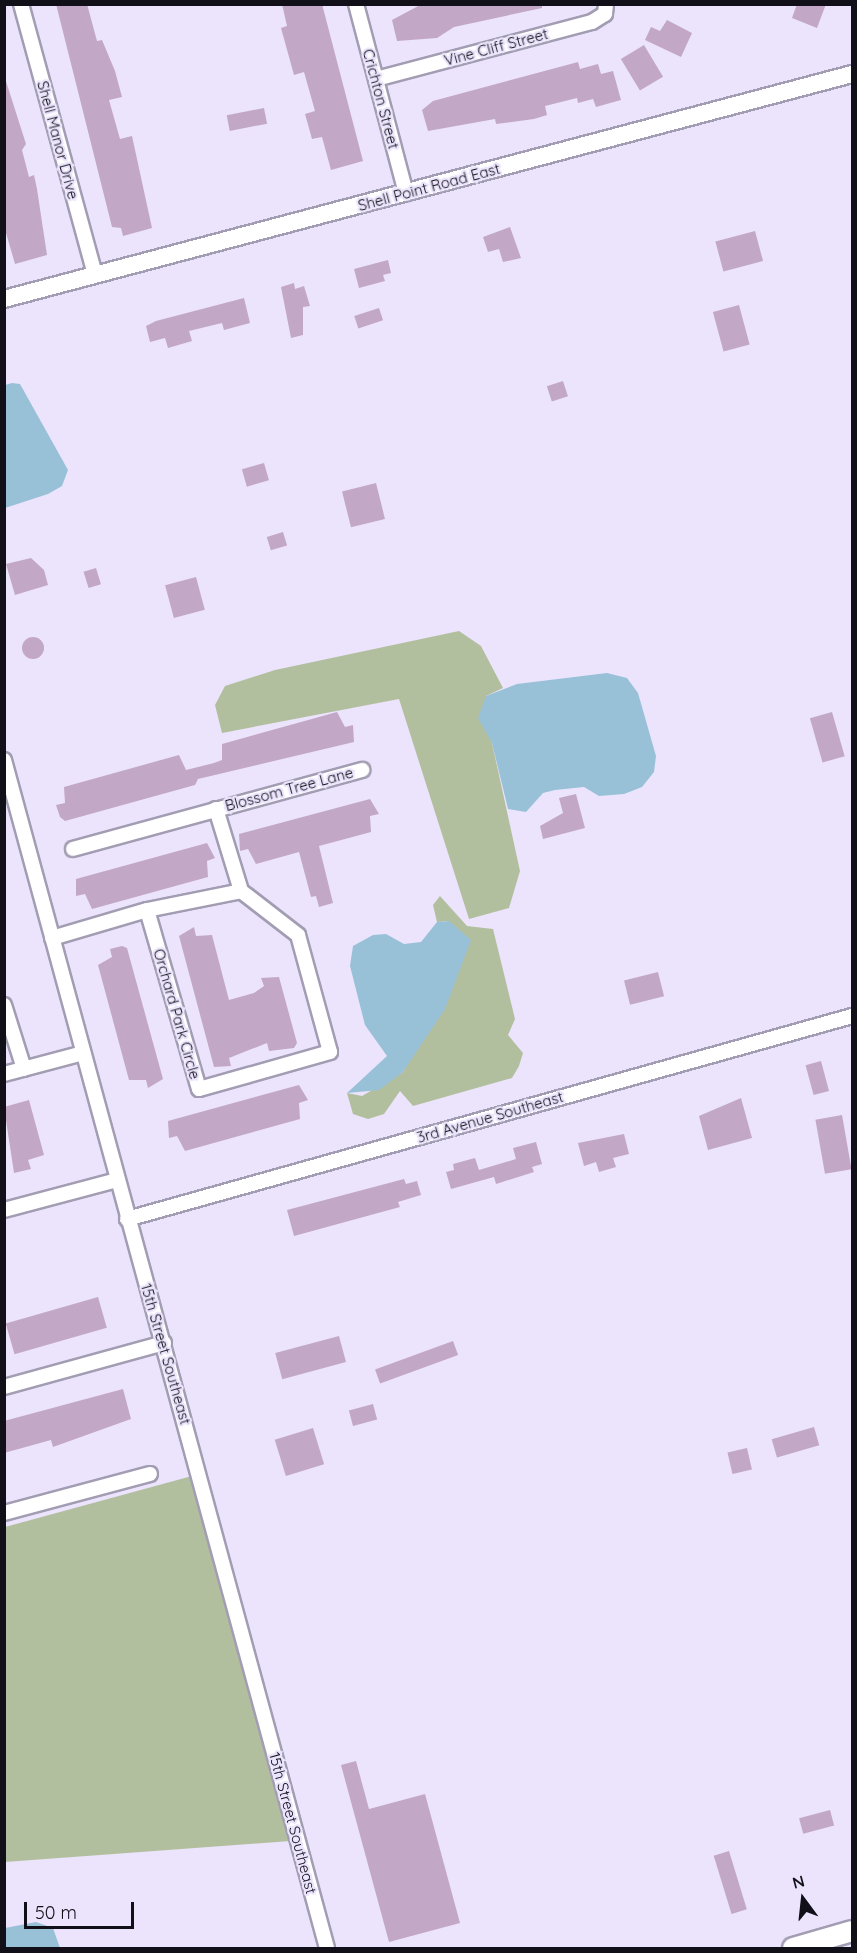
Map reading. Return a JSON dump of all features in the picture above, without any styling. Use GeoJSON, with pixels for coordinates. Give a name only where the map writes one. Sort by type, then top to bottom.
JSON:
{"type":"FeatureCollection","features":[{"type":"Feature","properties":{"kind":"main road"},"geometry":{"type":"LineString","coordinates":[[793,1948],[852,1932]]}},
{"type":"Feature","properties":{"kind":"street","name":"Shell Manor Drive"},"geometry":{"type":"LineString","coordinates":[[21,4],[95,275]]}},
{"type":"Feature","properties":{"kind":"street","name":"Crichton Street"},"geometry":{"type":"LineString","coordinates":[[357,4],[406,193]]}},
{"type":"Feature","properties":{"kind":"street","name":"Vine Cliff Street"},"geometry":{"type":"LineString","coordinates":[[376,79],[592,22],[605,15],[606,4]]}},
{"type":"Feature","properties":{"kind":"street","name":"Shell Point Road East"},"geometry":{"type":"LineString","coordinates":[[4,299],[852,74]]}},
{"type":"Feature","properties":{"kind":"street","name":"15th Street Southeast"},"geometry":{"type":"LineString","coordinates":[[4,760],[8,786],[52,938],[127,1219],[164,1343],[327,1948]]}},
{"type":"Feature","properties":{"kind":"street","name":"Blossom Tree Lane"},"geometry":{"type":"LineString","coordinates":[[73,849],[362,770]]}},
{"type":"Feature","properties":{"kind":"street","name":"Blossom Tree Lane"},"geometry":{"type":"LineString","coordinates":[[216,809],[241,891]]}},
{"type":"Feature","properties":{"kind":"street"},"geometry":{"type":"LineString","coordinates":[[52,938],[147,910],[241,891]]}},
{"type":"Feature","properties":{"kind":"street","name":"Orchard Park Circle"},"geometry":{"type":"LineString","coordinates":[[147,910],[199,1089],[330,1052],[298,935],[241,891]]}},
{"type":"Feature","properties":{"kind":"street"},"geometry":{"type":"LineString","coordinates":[[4,1005],[24,1069]]}},
{"type":"Feature","properties":{"kind":"street","name":"3rd Avenue Southeast"},"geometry":{"type":"LineString","coordinates":[[127,1219],[852,1016]]}},
{"type":"Feature","properties":{"kind":"street"},"geometry":{"type":"LineString","coordinates":[[4,1074],[83,1053]]}},
{"type":"Feature","properties":{"kind":"street"},"geometry":{"type":"LineString","coordinates":[[4,1210],[117,1180]]}},
{"type":"Feature","properties":{"kind":"street"},"geometry":{"type":"LineString","coordinates":[[4,1388],[164,1343]]}},
{"type":"Feature","properties":{"kind":"street"},"geometry":{"type":"LineString","coordinates":[[4,1513],[150,1474]]}},
{"type":"Feature","properties":{"kind":"green space"},"geometry":{"type":"Polygon","coordinates":[[[459,631],[481,646],[503,688],[486,696],[483,722],[492,743],[520,871],[509,908],[469,919],[399,699],[222,733],[215,705],[225,686],[275,670],[459,631]]]}},
{"type":"Feature","properties":{"kind":"green space"},"geometry":{"type":"Polygon","coordinates":[[[440,896],[467,926],[493,929],[515,1019],[508,1035],[523,1053],[519,1066],[512,1078],[413,1106],[400,1091],[384,1114],[368,1119],[353,1114],[347,1093],[362,1096],[403,1072],[419,1042],[449,921],[437,922],[433,905],[440,896]]]}},
{"type":"Feature","properties":{"kind":"green space"},"geometry":{"type":"Polygon","coordinates":[[[192,1476],[290,1841],[5,1862],[5,1527],[192,1476]]]}},
{"type":"Feature","properties":{"kind":"water"},"geometry":{"type":"Polygon","coordinates":[[[20,384],[68,470],[62,486],[48,494],[5,508],[5,385],[20,384]]]}},
{"type":"Feature","properties":{"kind":"water"},"geometry":{"type":"Polygon","coordinates":[[[607,673],[627,678],[638,693],[656,756],[654,772],[642,787],[624,794],[599,796],[584,787],[555,790],[543,793],[526,812],[508,809],[492,743],[478,718],[486,696],[517,684],[607,673]]]}},
{"type":"Feature","properties":{"kind":"water"},"geometry":{"type":"Polygon","coordinates":[[[449,921],[471,940],[445,1009],[403,1072],[379,1090],[347,1093],[387,1056],[365,1025],[350,966],[353,946],[373,935],[386,934],[404,944],[421,942],[437,922],[449,921]]]}},
{"type":"Feature","properties":{"kind":"water"},"geometry":{"type":"Polygon","coordinates":[[[36,1922],[53,1928],[60,1948],[5,1948],[5,1928],[36,1922]]]}},
{"type":"Feature","properties":{"kind":"building"},"geometry":{"type":"Polygon","coordinates":[[[56,4],[87,4],[97,41],[102,40],[115,71],[122,97],[109,100],[120,139],[132,136],[152,228],[123,236],[121,228],[112,227],[56,4]]]}},
{"type":"Feature","properties":{"kind":"building"},"geometry":{"type":"Polygon","coordinates":[[[282,4],[322,4],[363,161],[331,170],[322,137],[312,139],[305,114],[315,111],[304,72],[294,75],[281,28],[287,26],[282,4]]]}},
{"type":"Feature","properties":{"kind":"building"},"geometry":{"type":"Polygon","coordinates":[[[422,4],[542,4],[542,8],[454,27],[437,38],[397,41],[392,20],[422,4]]]}},
{"type":"Feature","properties":{"kind":"building"},"geometry":{"type":"Polygon","coordinates":[[[797,4],[826,4],[817,28],[792,18],[797,4]]]}},
{"type":"Feature","properties":{"kind":"building"},"geometry":{"type":"Polygon","coordinates":[[[667,20],[692,33],[681,57],[645,40],[651,27],[660,31],[667,20]]]}},
{"type":"Feature","properties":{"kind":"building"},"geometry":{"type":"Polygon","coordinates":[[[644,45],[663,77],[640,91],[621,59],[644,45]]]}},
{"type":"Feature","properties":{"kind":"building"},"geometry":{"type":"Polygon","coordinates":[[[578,62],[580,69],[598,64],[601,74],[613,71],[621,100],[596,107],[593,99],[578,103],[577,98],[545,106],[547,115],[534,119],[496,124],[495,119],[428,131],[422,110],[433,101],[578,62]]]}},
{"type":"Feature","properties":{"kind":"building"},"geometry":{"type":"Polygon","coordinates":[[[4,75],[26,144],[22,150],[29,177],[34,175],[47,255],[15,264],[4,226],[4,75]]]}},
{"type":"Feature","properties":{"kind":"building"},"geometry":{"type":"Polygon","coordinates":[[[264,108],[267,124],[230,131],[227,115],[264,108]]]}},
{"type":"Feature","properties":{"kind":"building"},"geometry":{"type":"Polygon","coordinates":[[[510,227],[521,258],[503,262],[499,249],[488,252],[483,237],[510,227]]]}},
{"type":"Feature","properties":{"kind":"building"},"geometry":{"type":"Polygon","coordinates":[[[755,231],[763,261],[723,272],[715,242],[755,231]]]}},
{"type":"Feature","properties":{"kind":"building"},"geometry":{"type":"Polygon","coordinates":[[[388,260],[391,273],[383,275],[385,281],[359,288],[354,269],[388,260]]]}},
{"type":"Feature","properties":{"kind":"building"},"geometry":{"type":"Polygon","coordinates":[[[294,283],[295,289],[304,286],[310,306],[303,307],[303,335],[291,338],[281,287],[294,283]]]}},
{"type":"Feature","properties":{"kind":"building"},"geometry":{"type":"Polygon","coordinates":[[[244,298],[250,323],[224,330],[222,323],[189,331],[192,341],[168,348],[165,338],[150,342],[146,326],[156,321],[244,298]]]}},
{"type":"Feature","properties":{"kind":"building"},"geometry":{"type":"Polygon","coordinates":[[[739,305],[750,345],[724,352],[713,312],[739,305]]]}},
{"type":"Feature","properties":{"kind":"building"},"geometry":{"type":"Polygon","coordinates":[[[379,308],[383,320],[358,328],[354,316],[379,308]]]}},
{"type":"Feature","properties":{"kind":"building"},"geometry":{"type":"Polygon","coordinates":[[[563,381],[568,396],[552,401],[547,386],[563,381]]]}},
{"type":"Feature","properties":{"kind":"building"},"geometry":{"type":"Polygon","coordinates":[[[264,463],[269,480],[247,487],[242,469],[264,463]]]}},
{"type":"Feature","properties":{"kind":"building"},"geometry":{"type":"Polygon","coordinates":[[[376,483],[385,519],[351,527],[342,491],[376,483]]]}},
{"type":"Feature","properties":{"kind":"building"},"geometry":{"type":"Polygon","coordinates":[[[283,532],[287,545],[271,550],[267,537],[283,532]]]}},
{"type":"Feature","properties":{"kind":"building"},"geometry":{"type":"Polygon","coordinates":[[[31,558],[44,570],[48,585],[15,595],[6,564],[31,558]]]}},
{"type":"Feature","properties":{"kind":"building"},"geometry":{"type":"Polygon","coordinates":[[[96,568],[101,584],[89,588],[84,572],[96,568]]]}},
{"type":"Feature","properties":{"kind":"building"},"geometry":{"type":"Polygon","coordinates":[[[196,577],[205,610],[174,618],[165,585],[196,577]]]}},
{"type":"Feature","properties":{"kind":"building"},"geometry":{"type":"Polygon","coordinates":[[[33,637],[41,640],[44,648],[41,656],[33,659],[25,656],[22,648],[25,640],[33,637]]]}},
{"type":"Feature","properties":{"kind":"building"},"geometry":{"type":"Polygon","coordinates":[[[337,712],[345,727],[353,725],[354,742],[198,779],[195,785],[65,821],[60,817],[56,805],[65,803],[64,787],[179,755],[186,770],[214,763],[222,760],[222,744],[337,712]]]}},
{"type":"Feature","properties":{"kind":"building"},"geometry":{"type":"Polygon","coordinates":[[[832,712],[845,756],[823,763],[810,718],[832,712]]]}},
{"type":"Feature","properties":{"kind":"building"},"geometry":{"type":"Polygon","coordinates":[[[576,794],[585,828],[543,839],[540,826],[563,813],[559,798],[576,794]]]}},
{"type":"Feature","properties":{"kind":"building"},"geometry":{"type":"Polygon","coordinates":[[[370,799],[379,814],[370,816],[371,832],[319,846],[333,903],[319,907],[316,896],[311,897],[299,852],[256,864],[248,849],[240,851],[239,834],[370,799]]]}},
{"type":"Feature","properties":{"kind":"building"},"geometry":{"type":"Polygon","coordinates":[[[207,843],[215,858],[207,861],[208,877],[92,909],[85,894],[76,896],[76,879],[207,843]]]}},
{"type":"Feature","properties":{"kind":"building"},"geometry":{"type":"Polygon","coordinates":[[[194,927],[196,936],[212,935],[229,1000],[254,993],[264,986],[261,978],[279,977],[297,1043],[294,1048],[269,1051],[267,1043],[229,1058],[231,1066],[214,1067],[179,936],[194,927]]]}},
{"type":"Feature","properties":{"kind":"building"},"geometry":{"type":"Polygon","coordinates":[[[122,946],[127,948],[163,1079],[148,1088],[146,1080],[129,1080],[98,965],[112,957],[110,949],[122,946]]]}},
{"type":"Feature","properties":{"kind":"building"},"geometry":{"type":"Polygon","coordinates":[[[658,972],[664,996],[630,1005],[624,980],[658,972]]]}},
{"type":"Feature","properties":{"kind":"building"},"geometry":{"type":"Polygon","coordinates":[[[821,1061],[829,1091],[814,1095],[806,1065],[821,1061]]]}},
{"type":"Feature","properties":{"kind":"building"},"geometry":{"type":"Polygon","coordinates":[[[299,1085],[308,1100],[299,1103],[300,1119],[185,1151],[177,1136],[169,1138],[168,1121],[299,1085]]]}},
{"type":"Feature","properties":{"kind":"building"},"geometry":{"type":"Polygon","coordinates":[[[741,1098],[752,1138],[708,1150],[699,1116],[741,1098]]]}},
{"type":"Feature","properties":{"kind":"building"},"geometry":{"type":"Polygon","coordinates":[[[29,1100],[44,1155],[28,1160],[31,1169],[14,1173],[4,1107],[29,1100]]]}},
{"type":"Feature","properties":{"kind":"building"},"geometry":{"type":"Polygon","coordinates":[[[842,1115],[852,1169],[825,1174],[815,1120],[842,1115]]]}},
{"type":"Feature","properties":{"kind":"building"},"geometry":{"type":"Polygon","coordinates":[[[624,1134],[629,1154],[613,1158],[616,1167],[599,1172],[596,1162],[584,1166],[578,1143],[624,1134]]]}},
{"type":"Feature","properties":{"kind":"building"},"geometry":{"type":"Polygon","coordinates":[[[536,1142],[542,1164],[532,1167],[534,1172],[496,1184],[494,1177],[451,1189],[446,1172],[454,1170],[453,1164],[475,1158],[479,1170],[516,1159],[513,1148],[536,1142]]]}},
{"type":"Feature","properties":{"kind":"building"},"geometry":{"type":"Polygon","coordinates":[[[404,1179],[406,1184],[417,1181],[421,1195],[398,1202],[400,1207],[294,1236],[287,1210],[404,1179]]]}},
{"type":"Feature","properties":{"kind":"building"},"geometry":{"type":"Polygon","coordinates":[[[98,1297],[107,1328],[15,1354],[6,1323],[98,1297]]]}},
{"type":"Feature","properties":{"kind":"building"},"geometry":{"type":"Polygon","coordinates":[[[339,1336],[346,1362],[282,1379],[275,1353],[339,1336]]]}},
{"type":"Feature","properties":{"kind":"building"},"geometry":{"type":"Polygon","coordinates":[[[453,1341],[458,1355],[380,1383],[375,1369],[453,1341]]]}},
{"type":"Feature","properties":{"kind":"building"},"geometry":{"type":"Polygon","coordinates":[[[123,1389],[131,1419],[53,1447],[51,1440],[4,1453],[4,1421],[123,1389]]]}},
{"type":"Feature","properties":{"kind":"building"},"geometry":{"type":"Polygon","coordinates":[[[373,1404],[377,1419],[353,1426],[349,1410],[373,1404]]]}},
{"type":"Feature","properties":{"kind":"building"},"geometry":{"type":"Polygon","coordinates":[[[814,1427],[819,1445],[777,1457],[772,1439],[814,1427]]]}},
{"type":"Feature","properties":{"kind":"building"},"geometry":{"type":"Polygon","coordinates":[[[313,1428],[324,1464],[286,1476],[275,1440],[313,1428]]]}},
{"type":"Feature","properties":{"kind":"building"},"geometry":{"type":"Polygon","coordinates":[[[747,1448],[752,1469],[732,1474],[728,1452],[747,1448]]]}},
{"type":"Feature","properties":{"kind":"building"},"geometry":{"type":"Polygon","coordinates":[[[356,1761],[369,1809],[425,1794],[460,1923],[389,1942],[341,1765],[356,1761]]]}},
{"type":"Feature","properties":{"kind":"building"},"geometry":{"type":"Polygon","coordinates":[[[830,1810],[834,1825],[803,1834],[799,1818],[830,1810]]]}},
{"type":"Feature","properties":{"kind":"building"},"geometry":{"type":"Polygon","coordinates":[[[729,1851],[747,1909],[732,1914],[714,1856],[729,1851]]]}}]}
